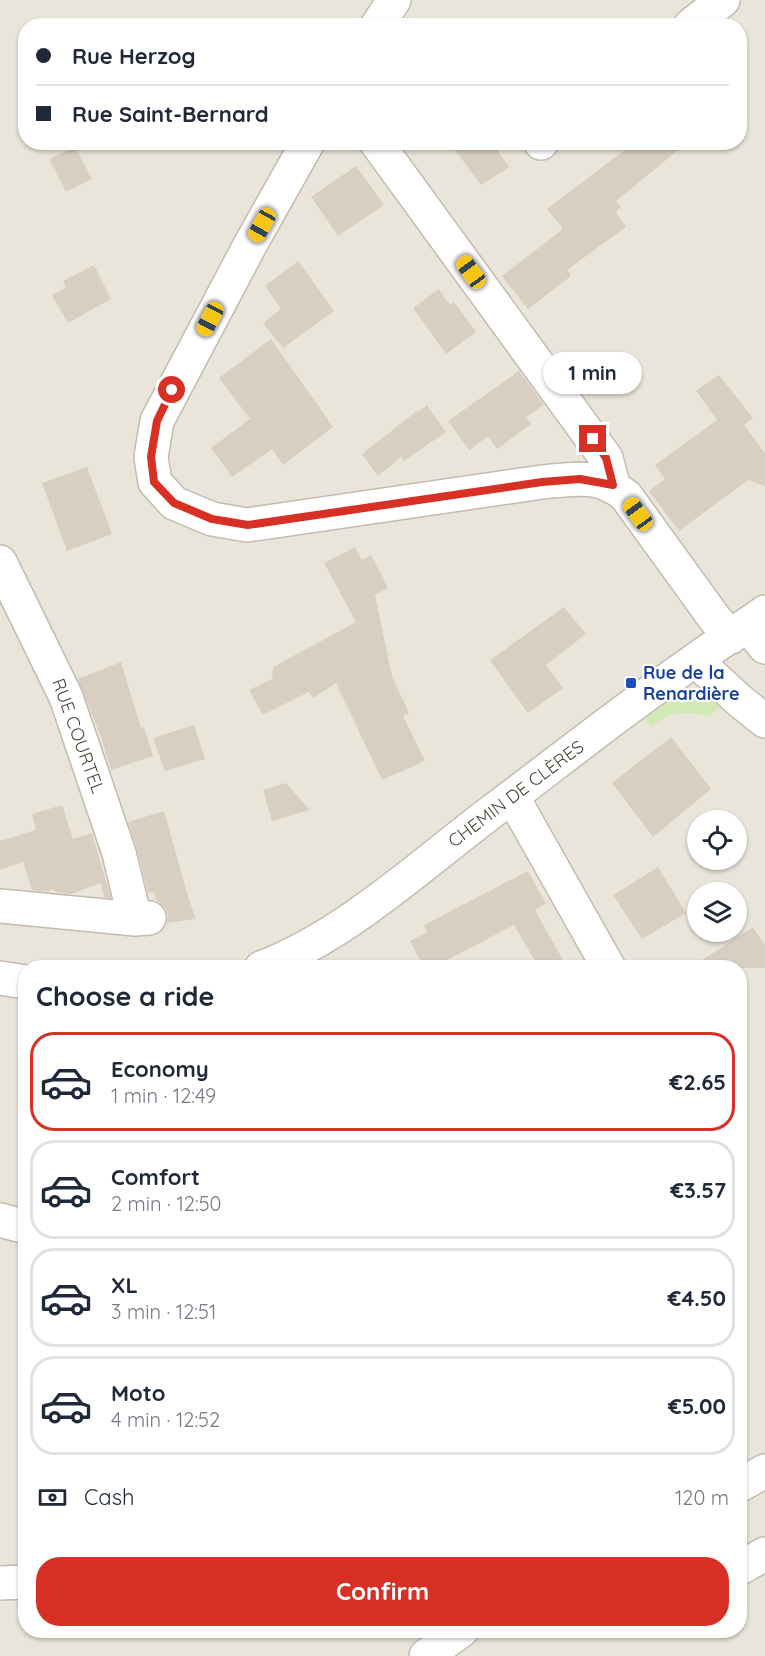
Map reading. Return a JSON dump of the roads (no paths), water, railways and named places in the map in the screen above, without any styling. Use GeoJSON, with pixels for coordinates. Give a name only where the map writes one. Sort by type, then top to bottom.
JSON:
{"type":"FeatureCollection","features":[{"type":"Feature","properties":{"kind":"street"},"geometry":{"type":"LineString","coordinates":[[382,18],[393,0]]}},
{"type":"Feature","properties":{"kind":"street"},"geometry":{"type":"LineString","coordinates":[[700,18],[723,0]]}},
{"type":"Feature","properties":{"kind":"street"},"geometry":{"type":"LineString","coordinates":[[304,150],[157,421],[151,457],[154,482],[174,503],[212,519],[248,525],[542,482],[580,479],[613,485],[626,496],[716,619],[752,630]]}},
{"type":"Feature","properties":{"kind":"street"},"geometry":{"type":"LineString","coordinates":[[382,150],[606,458],[613,485]]}},
{"type":"Feature","properties":{"kind":"street","name":"RUE COURTEL"},"geometry":{"type":"LineString","coordinates":[[0,562],[66,697],[142,918],[0,906]]}},
{"type":"Feature","properties":{"kind":"street","name":"CHEMIN DE CLÈRES"},"geometry":{"type":"LineString","coordinates":[[281,960],[369,907],[512,796],[696,660],[752,630]]}},
{"type":"Feature","properties":{"kind":"street"},"geometry":{"type":"LineString","coordinates":[[696,660],[740,701],[765,720]]}},
{"type":"Feature","properties":{"kind":"street"},"geometry":{"type":"LineString","coordinates":[[512,796],[604,960]]}},
{"type":"Feature","properties":{"kind":"street"},"geometry":{"type":"LineString","coordinates":[[0,978],[18,981]]}},
{"type":"Feature","properties":{"kind":"street"},"geometry":{"type":"LineString","coordinates":[[0,1220],[18,1225]]}},
{"type":"Feature","properties":{"kind":"street"},"geometry":{"type":"LineString","coordinates":[[747,1481],[765,1471]]}},
{"type":"Feature","properties":{"kind":"street"},"geometry":{"type":"LineString","coordinates":[[747,1564],[765,1554]]}},
{"type":"Feature","properties":{"kind":"street"},"geometry":{"type":"LineString","coordinates":[[0,1583],[18,1582]]}},
{"type":"Feature","properties":{"kind":"street"},"geometry":{"type":"LineString","coordinates":[[426,1656],[451,1638]]}},
{"type":"Feature","properties":{"kind":"place","name":"Rue de la Renardière"},"geometry":{"type":"Point","coordinates":[631,683]}}]}
